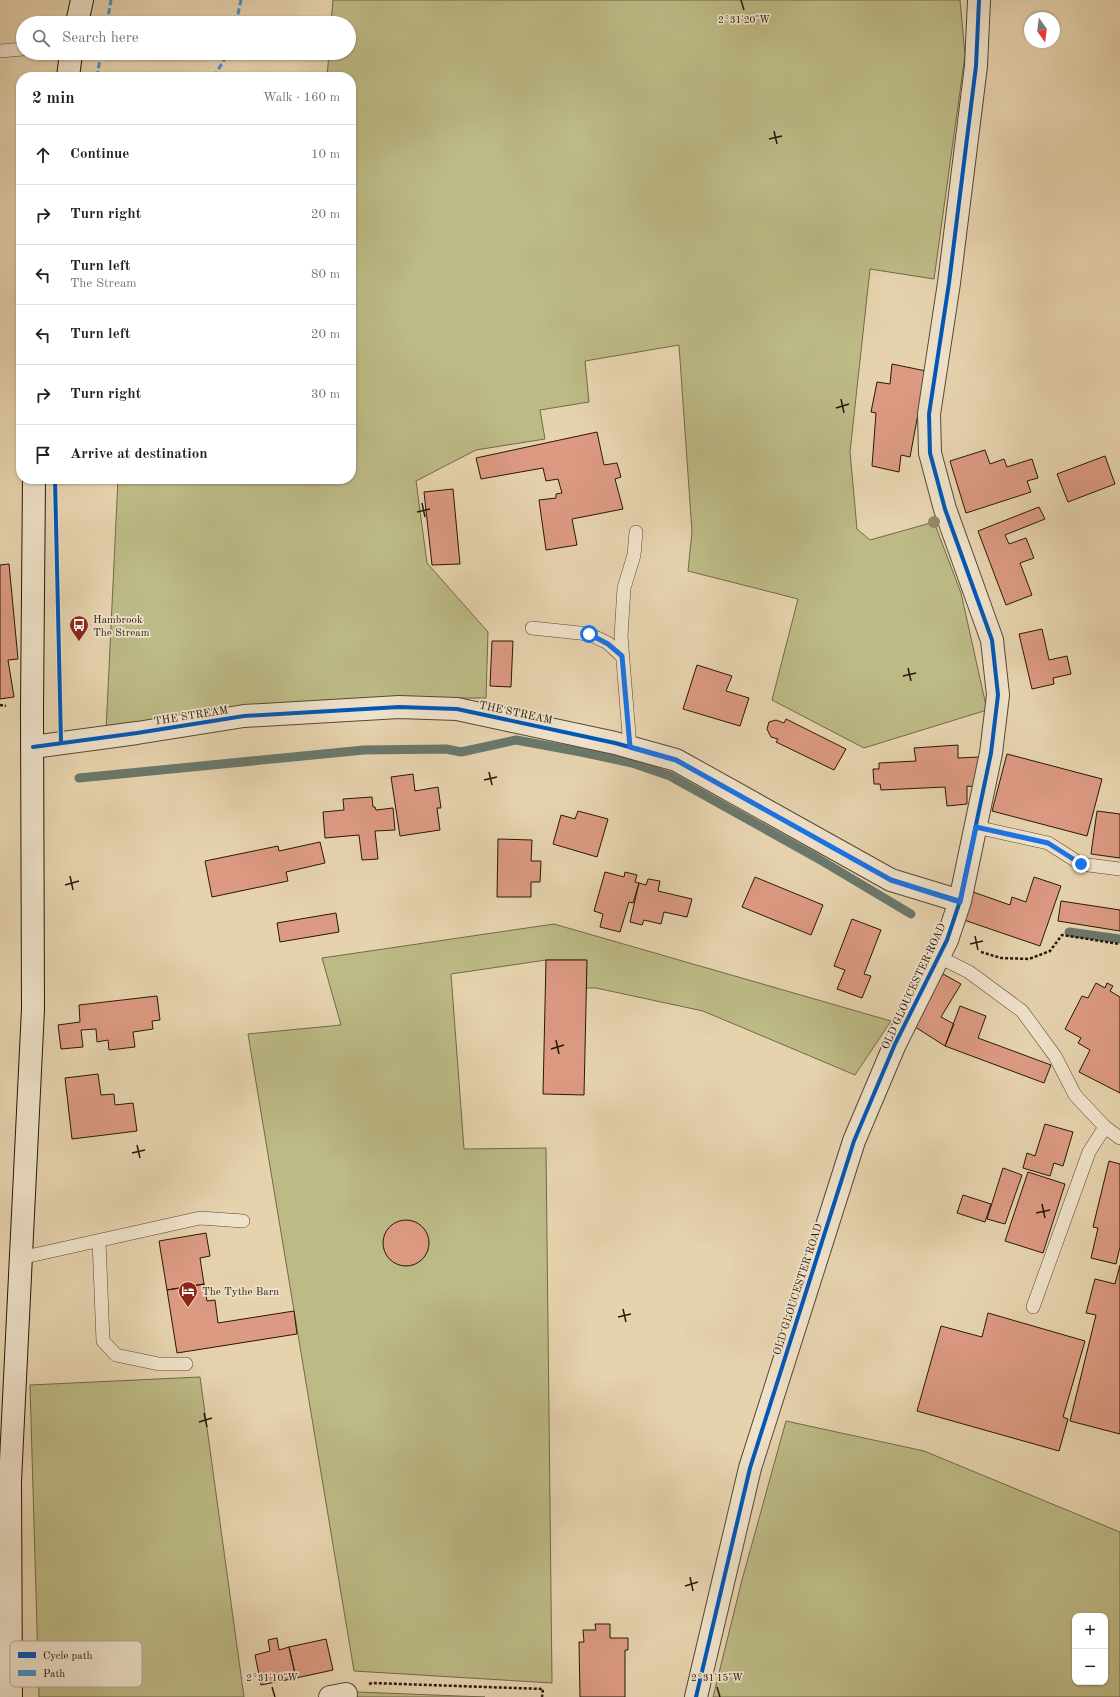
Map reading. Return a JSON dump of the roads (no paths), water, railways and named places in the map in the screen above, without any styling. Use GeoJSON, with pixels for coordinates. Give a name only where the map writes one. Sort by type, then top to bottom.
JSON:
{"type":"FeatureCollection","features":[{"type":"Feature","properties":{"kind":"street"},"geometry":{"type":"LineString","coordinates":[[79,16],[82,0]]}},
{"type":"Feature","properties":{"kind":"street","name":"OLD GLOUCESTER ROAD"},"geometry":{"type":"LineString","coordinates":[[696,1697],[750,1468],[854,1141],[895,1044],[943,948],[960,902],[991,753],[998,695],[992,640],[945,510],[930,453],[929,414],[949,283],[975,74],[979,0]]}},
{"type":"Feature","properties":{"kind":"street"},"geometry":{"type":"LineString","coordinates":[[69,72],[70,60]]}},
{"type":"Feature","properties":{"kind":"street"},"geometry":{"type":"LineString","coordinates":[[11,1641],[10,1481],[33,1009],[32,708],[34,484]]}},
{"type":"Feature","properties":{"kind":"street","name":"THE STREAM"},"geometry":{"type":"LineString","coordinates":[[33,747],[137,733],[244,716],[399,707],[457,709],[630,747],[676,760],[891,880],[960,902]]}},
{"type":"Feature","properties":{"kind":"street"},"geometry":{"type":"LineString","coordinates":[[11,1687],[11,1697]]}},
{"type":"Feature","properties":{"kind":"lane"},"geometry":{"type":"LineString","coordinates":[[0,52],[16,51]]}},
{"type":"Feature","properties":{"kind":"lane"},"geometry":{"type":"LineString","coordinates":[[630,747],[621,636],[624,588],[634,555],[636,532]]}},
{"type":"Feature","properties":{"kind":"lane"},"geometry":{"type":"LineString","coordinates":[[532,628],[589,634],[608,644],[622,656]]}},
{"type":"Feature","properties":{"kind":"lane"},"geometry":{"type":"LineString","coordinates":[[976,827],[1048,843],[1081,864],[1120,869]]}},
{"type":"Feature","properties":{"kind":"lane"},"geometry":{"type":"LineString","coordinates":[[943,948],[969,972],[1022,1011],[1055,1056],[1075,1095],[1105,1127],[1120,1138]]}},
{"type":"Feature","properties":{"kind":"lane"},"geometry":{"type":"LineString","coordinates":[[1033,1307],[1089,1152],[1105,1127]]}},
{"type":"Feature","properties":{"kind":"lane"},"geometry":{"type":"LineString","coordinates":[[20,1258],[200,1218],[243,1221]]}},
{"type":"Feature","properties":{"kind":"lane"},"geometry":{"type":"LineString","coordinates":[[99,1241],[103,1341],[116,1355],[159,1364],[186,1364]]}},
{"type":"Feature","properties":{"kind":"waterway"},"geometry":{"type":"LineString","coordinates":[[79,778],[364,750],[446,749],[461,752],[516,740],[632,763],[670,776],[817,858],[911,914]]}},
{"type":"Feature","properties":{"kind":"waterway"},"geometry":{"type":"LineString","coordinates":[[1069,932],[1120,939]]}},
{"type":"Feature","properties":{"kind":"place","name":"Hambrook The Stream"},"geometry":{"type":"Point","coordinates":[79,642]}},
{"type":"Feature","properties":{"kind":"place","name":"The Tythe Barn"},"geometry":{"type":"Point","coordinates":[188,1308]}}]}
